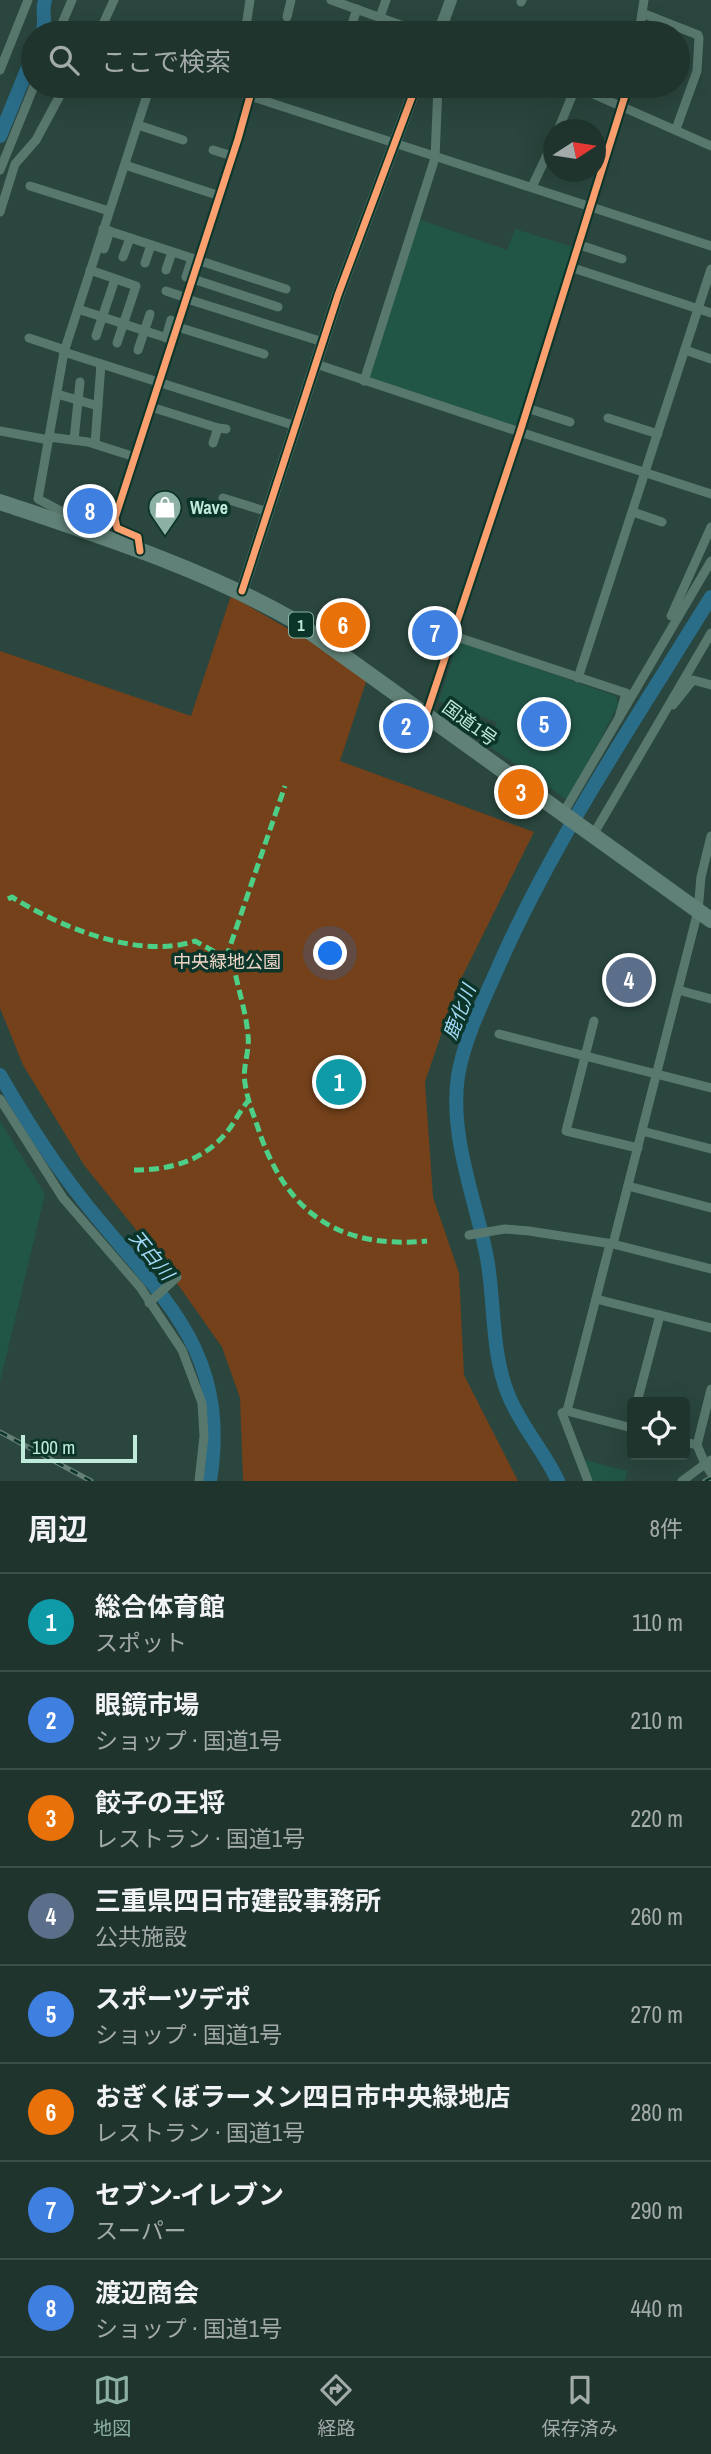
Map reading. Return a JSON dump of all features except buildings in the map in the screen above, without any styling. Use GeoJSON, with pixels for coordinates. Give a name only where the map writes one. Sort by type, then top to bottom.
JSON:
{"type":"FeatureCollection","features":[{"type":"Feature","properties":{"kind":"highway","name":"国道1号"},"geometry":{"type":"LineString","coordinates":[[1,504],[140,551],[242,591],[322,639],[564,816],[707,913]]}},
{"type":"Feature","properties":{"kind":"street"},"geometry":{"type":"LineString","coordinates":[[0,69],[29,0]]}},
{"type":"Feature","properties":{"kind":"street"},"geometry":{"type":"LineString","coordinates":[[63,21],[72,0]]}},
{"type":"Feature","properties":{"kind":"street"},"geometry":{"type":"LineString","coordinates":[[104,21],[114,0]]}},
{"type":"Feature","properties":{"kind":"street"},"geometry":{"type":"LineString","coordinates":[[244,21],[250,0]]}},
{"type":"Feature","properties":{"kind":"street"},"geometry":{"type":"LineString","coordinates":[[286,17],[291,0]]}},
{"type":"Feature","properties":{"kind":"street"},"geometry":{"type":"LineString","coordinates":[[331,0],[391,21]]}},
{"type":"Feature","properties":{"kind":"street"},"geometry":{"type":"LineString","coordinates":[[380,17],[386,0]]}},
{"type":"Feature","properties":{"kind":"street"},"geometry":{"type":"LineString","coordinates":[[443,21],[451,0]]}},
{"type":"Feature","properties":{"kind":"street"},"geometry":{"type":"LineString","coordinates":[[641,21],[644,0]]}},
{"type":"Feature","properties":{"kind":"street"},"geometry":{"type":"LineString","coordinates":[[354,21],[358,9]]}},
{"type":"Feature","properties":{"kind":"street"},"geometry":{"type":"LineString","coordinates":[[642,13],[660,21]]}},
{"type":"Feature","properties":{"kind":"street"},"geometry":{"type":"LineString","coordinates":[[690,34],[699,38],[697,71],[690,90]]}},
{"type":"Feature","properties":{"kind":"street"},"geometry":{"type":"LineString","coordinates":[[0,170],[29,98]]}},
{"type":"Feature","properties":{"kind":"street"},"geometry":{"type":"LineString","coordinates":[[0,212],[11,172],[36,140],[59,98]]}},
{"type":"Feature","properties":{"kind":"street"},"geometry":{"type":"LineString","coordinates":[[104,249],[109,211],[146,98]]}},
{"type":"Feature","properties":{"kind":"street"},"geometry":{"type":"LineString","coordinates":[[140,551],[138,537],[120,530],[114,523],[159,383],[175,323],[187,298],[195,259],[233,156],[248,98]]}},
{"type":"Feature","properties":{"kind":"street"},"geometry":{"type":"LineString","coordinates":[[269,98],[393,143],[711,246]]}},
{"type":"Feature","properties":{"kind":"street"},"geometry":{"type":"LineString","coordinates":[[242,591],[323,342],[411,98]]}},
{"type":"Feature","properties":{"kind":"street"},"geometry":{"type":"LineString","coordinates":[[364,381],[435,156],[437,98]]}},
{"type":"Feature","properties":{"kind":"street"},"geometry":{"type":"LineString","coordinates":[[562,119],[571,98]]}},
{"type":"Feature","properties":{"kind":"street"},"geometry":{"type":"LineString","coordinates":[[605,98],[711,146]]}},
{"type":"Feature","properties":{"kind":"street"},"geometry":{"type":"LineString","coordinates":[[426,715],[520,432],[626,98]]}},
{"type":"Feature","properties":{"kind":"street"},"geometry":{"type":"LineString","coordinates":[[676,129],[687,98]]}},
{"type":"Feature","properties":{"kind":"street"},"geometry":{"type":"LineString","coordinates":[[138,125],[183,140]]}},
{"type":"Feature","properties":{"kind":"street"},"geometry":{"type":"LineString","coordinates":[[213,150],[233,156]]}},
{"type":"Feature","properties":{"kind":"street"},"geometry":{"type":"LineString","coordinates":[[532,187],[543,163]]}},
{"type":"Feature","properties":{"kind":"street"},"geometry":{"type":"LineString","coordinates":[[125,165],[220,196]]}},
{"type":"Feature","properties":{"kind":"street"},"geometry":{"type":"LineString","coordinates":[[30,186],[109,211]]}},
{"type":"Feature","properties":{"kind":"street"},"geometry":{"type":"LineString","coordinates":[[107,230],[286,289]]}},
{"type":"Feature","properties":{"kind":"street"},"geometry":{"type":"LineString","coordinates":[[78,529],[72,517],[38,499],[64,351],[90,270],[107,230]]}},
{"type":"Feature","properties":{"kind":"street"},"geometry":{"type":"LineString","coordinates":[[123,257],[130,238]]}},
{"type":"Feature","properties":{"kind":"street"},"geometry":{"type":"LineString","coordinates":[[580,244],[622,259]]}},
{"type":"Feature","properties":{"kind":"street"},"geometry":{"type":"LineString","coordinates":[[145,263],[151,245]]}},
{"type":"Feature","properties":{"kind":"street"},"geometry":{"type":"LineString","coordinates":[[166,270],[172,251]]}},
{"type":"Feature","properties":{"kind":"street"},"geometry":{"type":"LineString","coordinates":[[573,268],[711,313]]}},
{"type":"Feature","properties":{"kind":"street"},"geometry":{"type":"LineString","coordinates":[[578,678],[711,269]]}},
{"type":"Feature","properties":{"kind":"street"},"geometry":{"type":"LineString","coordinates":[[90,270],[136,286],[117,343]]}},
{"type":"Feature","properties":{"kind":"street"},"geometry":{"type":"LineString","coordinates":[[190,278],[278,307]]}},
{"type":"Feature","properties":{"kind":"street"},"geometry":{"type":"LineString","coordinates":[[96,336],[115,279]]}},
{"type":"Feature","properties":{"kind":"street"},"geometry":{"type":"LineString","coordinates":[[166,291],[323,342]]}},
{"type":"Feature","properties":{"kind":"street"},"geometry":{"type":"LineString","coordinates":[[254,320],[260,301]]}},
{"type":"Feature","properties":{"kind":"street"},"geometry":{"type":"LineString","coordinates":[[78,309],[170,339]]}},
{"type":"Feature","properties":{"kind":"street"},"geometry":{"type":"LineString","coordinates":[[138,350],[150,314]]}},
{"type":"Feature","properties":{"kind":"street"},"geometry":{"type":"LineString","coordinates":[[175,323],[264,354]]}},
{"type":"Feature","properties":{"kind":"street"},"geometry":{"type":"LineString","coordinates":[[29,338],[101,364],[296,426]]}},
{"type":"Feature","properties":{"kind":"street"},"geometry":{"type":"LineString","coordinates":[[685,351],[711,359]]}},
{"type":"Feature","properties":{"kind":"street"},"geometry":{"type":"LineString","coordinates":[[95,444],[101,364]]}},
{"type":"Feature","properties":{"kind":"street"},"geometry":{"type":"LineString","coordinates":[[316,364],[711,494]]}},
{"type":"Feature","properties":{"kind":"street"},"geometry":{"type":"LineString","coordinates":[[74,440],[80,382]]}},
{"type":"Feature","properties":{"kind":"street"},"geometry":{"type":"LineString","coordinates":[[57,394],[97,406]]}},
{"type":"Feature","properties":{"kind":"street"},"geometry":{"type":"LineString","coordinates":[[151,407],[222,429],[213,443]]}},
{"type":"Feature","properties":{"kind":"street"},"geometry":{"type":"LineString","coordinates":[[527,408],[569,422]]}},
{"type":"Feature","properties":{"kind":"street"},"geometry":{"type":"LineString","coordinates":[[608,418],[658,434]]}},
{"type":"Feature","properties":{"kind":"street"},"geometry":{"type":"LineString","coordinates":[[0,431],[95,444],[135,457]]}},
{"type":"Feature","properties":{"kind":"street"},"geometry":{"type":"LineString","coordinates":[[223,498],[268,512]]}},
{"type":"Feature","properties":{"kind":"street"},"geometry":{"type":"LineString","coordinates":[[633,512],[662,522]]}},
{"type":"Feature","properties":{"kind":"street"},"geometry":{"type":"LineString","coordinates":[[671,616],[711,527]]}},
{"type":"Feature","properties":{"kind":"street"},"geometry":{"type":"LineString","coordinates":[[564,816],[711,561]]}},
{"type":"Feature","properties":{"kind":"street"},"geometry":{"type":"LineString","coordinates":[[593,835],[711,633]]}},
{"type":"Feature","properties":{"kind":"street"},"geometry":{"type":"LineString","coordinates":[[454,636],[626,693],[618,724]]}},
{"type":"Feature","properties":{"kind":"street"},"geometry":{"type":"LineString","coordinates":[[667,708],[677,701],[693,680],[711,685]]}},
{"type":"Feature","properties":{"kind":"street"},"geometry":{"type":"LineString","coordinates":[[567,1412],[678,990],[707,913],[701,877],[711,836]]}},
{"type":"Feature","properties":{"kind":"street"},"geometry":{"type":"LineString","coordinates":[[678,990],[711,999]]}},
{"type":"Feature","properties":{"kind":"street"},"geometry":{"type":"LineString","coordinates":[[594,1021],[566,1130],[638,1148]]}},
{"type":"Feature","properties":{"kind":"street"},"geometry":{"type":"LineString","coordinates":[[499,1034],[711,1088]]}},
{"type":"Feature","properties":{"kind":"street"},"geometry":{"type":"LineString","coordinates":[[0,1099],[63,1198],[129,1274],[170,1328],[190,1365],[199,1391],[204,1436],[199,1481]]}},
{"type":"Feature","properties":{"kind":"street"},"geometry":{"type":"LineString","coordinates":[[642,1131],[711,1149]]}},
{"type":"Feature","properties":{"kind":"street"},"geometry":{"type":"LineString","coordinates":[[628,1186],[711,1208]]}},
{"type":"Feature","properties":{"kind":"street"},"geometry":{"type":"LineString","coordinates":[[469,1235],[501,1230],[611,1244],[711,1269]]}},
{"type":"Feature","properties":{"kind":"street"},"geometry":{"type":"LineString","coordinates":[[150,1302],[175,1280]]}},
{"type":"Feature","properties":{"kind":"street"},"geometry":{"type":"LineString","coordinates":[[596,1299],[711,1328]]}},
{"type":"Feature","properties":{"kind":"street"},"geometry":{"type":"LineString","coordinates":[[638,1397],[660,1315]]}},
{"type":"Feature","properties":{"kind":"street"},"geometry":{"type":"LineString","coordinates":[[696,1445],[711,1389]]}},
{"type":"Feature","properties":{"kind":"street"},"geometry":{"type":"LineString","coordinates":[[588,1481],[562,1413],[627,1424]]}},
{"type":"Feature","properties":{"kind":"street"},"geometry":{"type":"LineString","coordinates":[[690,1443],[696,1445],[708,1462],[711,1473]]}},
{"type":"Feature","properties":{"kind":"street"},"geometry":{"type":"LineString","coordinates":[[682,1481],[708,1462]]}},
{"type":"Feature","properties":{"kind":"shaded area"},"geometry":{"type":"Polygon","coordinates":[[[418,219],[507,250],[515,229],[576,248],[515,427],[367,379],[418,219]]]}},
{"type":"Feature","properties":{"kind":"shaded area"},"geometry":{"type":"Polygon","coordinates":[[[458,641],[616,696],[618,705],[569,801],[489,746],[497,722],[439,701],[458,641]]]}},
{"type":"Feature","properties":{"kind":"shaded area"},"geometry":{"type":"Polygon","coordinates":[[[0,1121],[45,1194],[0,1382],[0,1121]]]}},
{"type":"Feature","properties":{"kind":"shaded area"},"geometry":{"type":"Polygon","coordinates":[[[581,1459],[627,1471],[625,1481],[589,1481],[581,1459]]]}},
{"type":"Feature","properties":{"kind":"green space","name":"中央緑地公園"},"geometry":{"type":"Polygon","coordinates":[[[231,596],[346,662],[367,679],[340,761],[534,832],[458,985],[425,1082],[433,1197],[459,1273],[464,1375],[518,1481],[243,1481],[240,1398],[222,1347],[162,1262],[84,1165],[23,1065],[0,1008],[0,651],[191,716],[231,596]]]}},
{"type":"Feature","properties":{"kind":"waterway","name":"天白川"},"geometry":{"type":"LineString","coordinates":[[44,21],[45,0]]}},
{"type":"Feature","properties":{"kind":"waterway","name":"天白川"},"geometry":{"type":"LineString","coordinates":[[0,136],[21,84]]}},
{"type":"Feature","properties":{"kind":"waterway","name":"鹿化川"},"geometry":{"type":"LineString","coordinates":[[558,1481],[519,1416],[503,1378],[496,1344],[487,1258],[460,1145],[456,1099],[458,1076],[464,1049],[479,1010],[543,875],[597,781],[711,597]]}},
{"type":"Feature","properties":{"kind":"waterway","name":"天白川"},"geometry":{"type":"LineString","coordinates":[[0,1075],[62,1173],[163,1297],[184,1327],[199,1359],[210,1395],[214,1435],[210,1481]]}},
{"type":"Feature","properties":{"kind":"railway"},"geometry":{"type":"LineString","coordinates":[[0,1432],[91,1481]]}},
{"type":"Feature","properties":{"kind":"railway"},"geometry":{"type":"LineString","coordinates":[[705,1481],[711,1478]]}},
{"type":"Feature","properties":{"kind":"marked path"},"geometry":{"type":"LineString","coordinates":[[226,958],[285,786]]}},
{"type":"Feature","properties":{"kind":"marked path"},"geometry":{"type":"LineString","coordinates":[[8,899],[12,897],[53,919],[100,937],[150,946],[173,946],[195,941],[233,962],[248,1035],[244,1077],[247,1096],[272,1162],[286,1186],[303,1206],[322,1221],[344,1232],[369,1239],[427,1241]]}},
{"type":"Feature","properties":{"kind":"marked path"},"geometry":{"type":"LineString","coordinates":[[134,1170],[173,1166],[197,1157],[218,1142],[249,1100]]}},
{"type":"Feature","properties":{"kind":"cycle path"},"geometry":{"type":"LineString","coordinates":[[140,551],[138,537],[117,528],[115,518],[249,98]]}},
{"type":"Feature","properties":{"kind":"cycle path"},"geometry":{"type":"LineString","coordinates":[[242,591],[338,295],[412,98]]}},
{"type":"Feature","properties":{"kind":"cycle path"},"geometry":{"type":"LineString","coordinates":[[426,715],[520,432],[624,98]]}},
{"type":"Feature","properties":{"kind":"place","name":"渡辺商会"},"geometry":{"type":"Point","coordinates":[90,511]}},
{"type":"Feature","properties":{"kind":"place","name":"Wave"},"geometry":{"type":"Point","coordinates":[165,537]}},
{"type":"Feature","properties":{"kind":"place","name":"おぎくぼラーメン四日市中央緑地店"},"geometry":{"type":"Point","coordinates":[343,625]}},
{"type":"Feature","properties":{"kind":"place","name":"セブン-イレブン"},"geometry":{"type":"Point","coordinates":[435,633]}},
{"type":"Feature","properties":{"kind":"place","name":"スポーツデポ"},"geometry":{"type":"Point","coordinates":[544,724]}},
{"type":"Feature","properties":{"kind":"place","name":"眼鏡市場"},"geometry":{"type":"Point","coordinates":[406,726]}},
{"type":"Feature","properties":{"kind":"place","name":"餃子の王将"},"geometry":{"type":"Point","coordinates":[521,792]}},
{"type":"Feature","properties":{"kind":"place","name":"三重県四日市建設事務所"},"geometry":{"type":"Point","coordinates":[629,980]}},
{"type":"Feature","properties":{"kind":"place","name":"総合体育館"},"geometry":{"type":"Point","coordinates":[339,1082]}}]}
